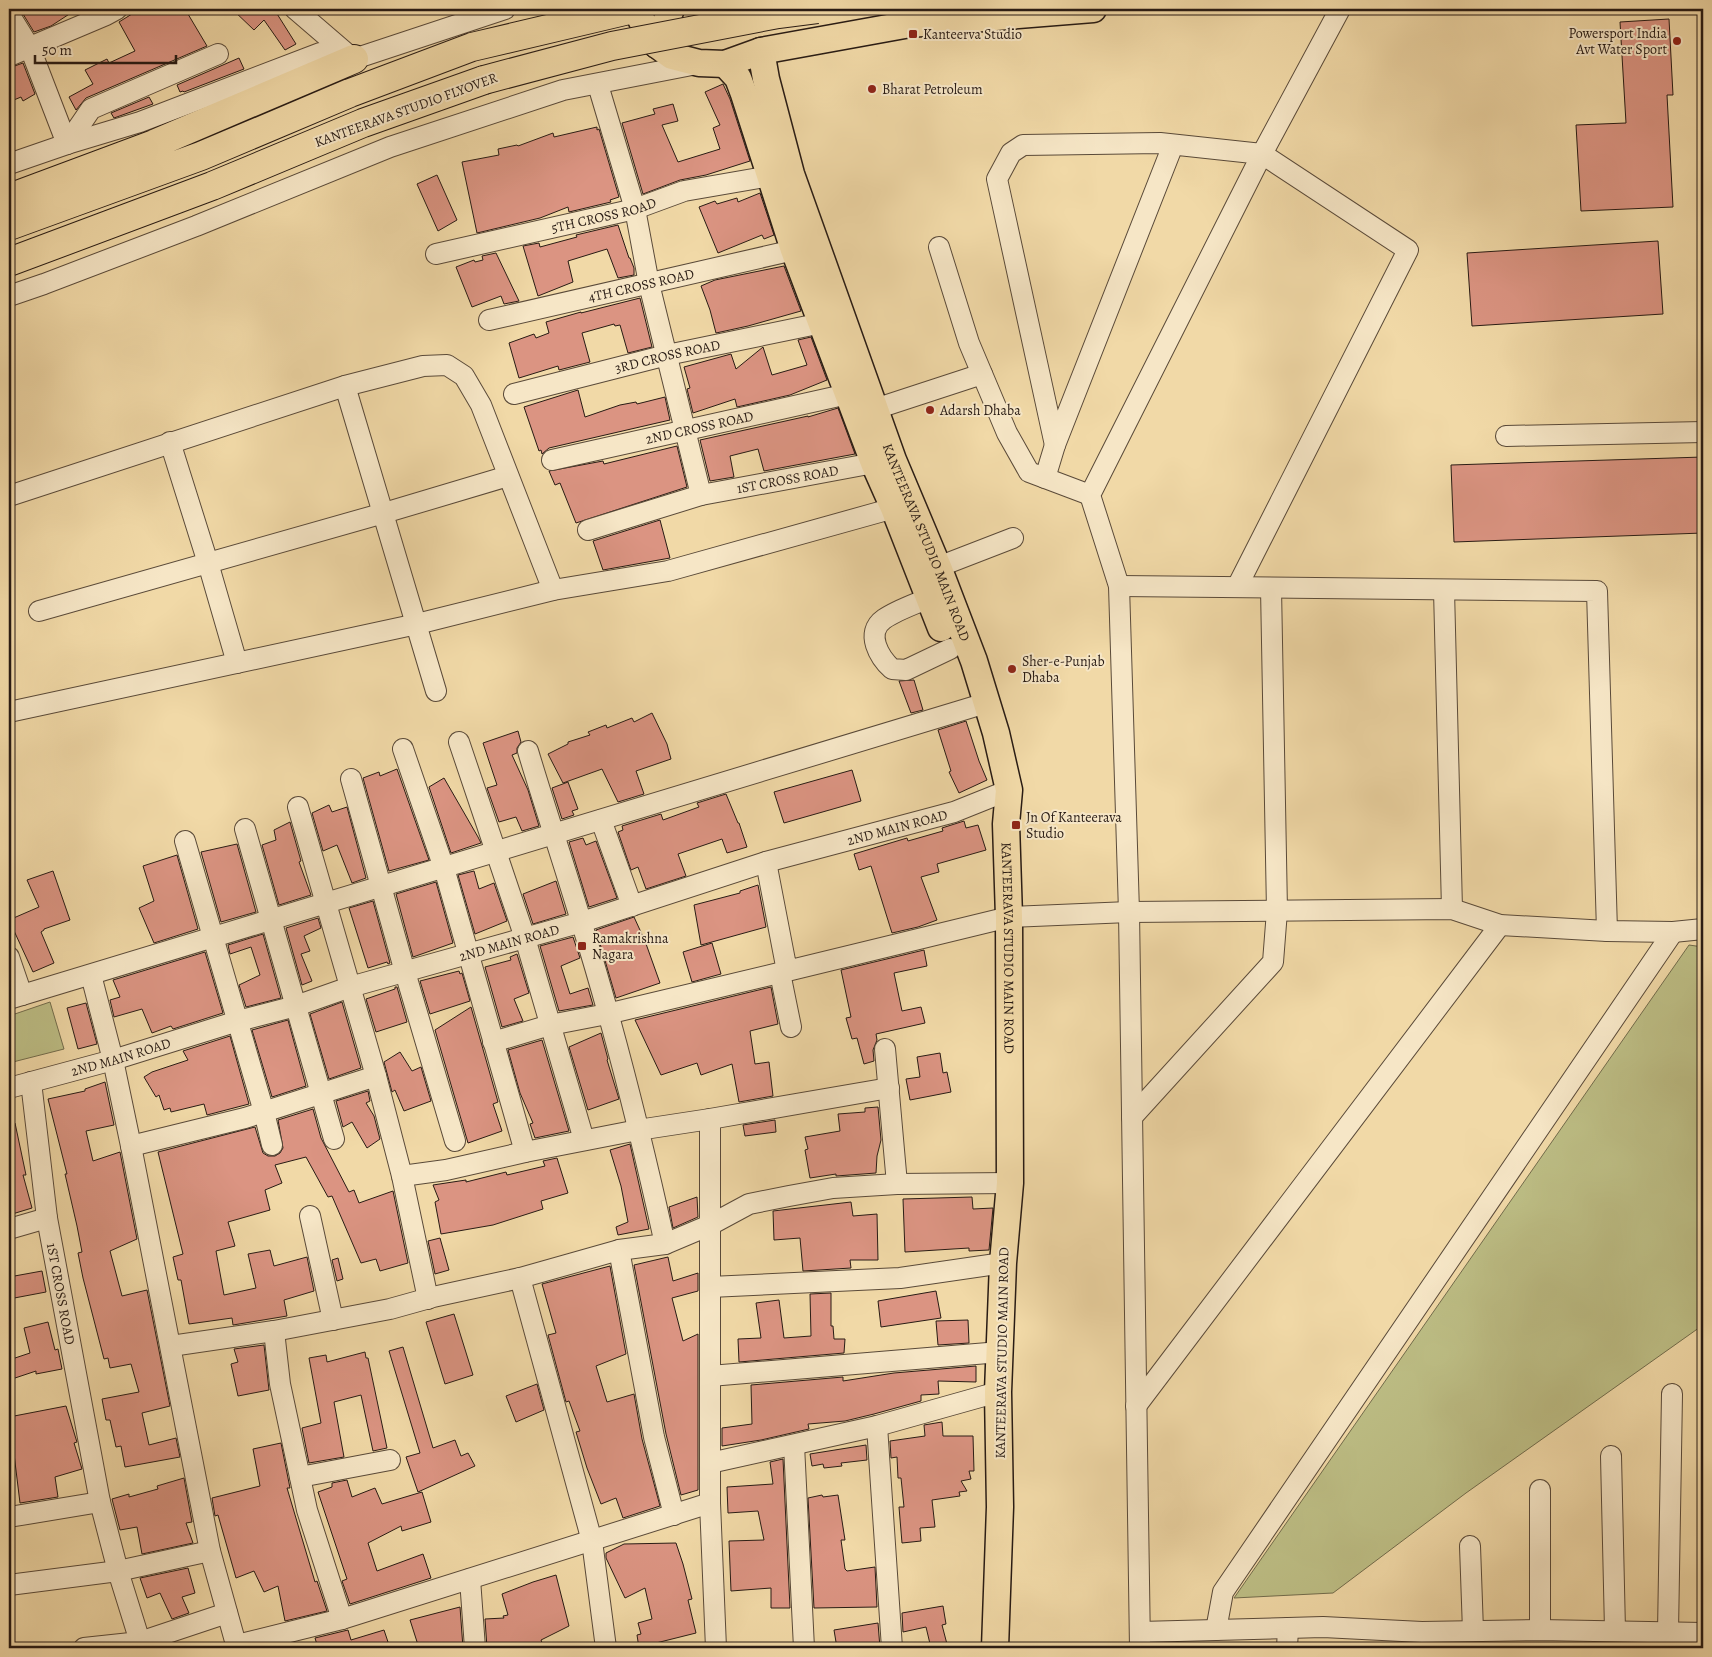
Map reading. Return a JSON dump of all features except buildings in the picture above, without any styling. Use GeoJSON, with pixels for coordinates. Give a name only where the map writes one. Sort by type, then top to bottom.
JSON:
{"type":"FeatureCollection","features":[{"type":"Feature","properties":{"kind":"highway"},"geometry":{"type":"LineString","coordinates":[[9,226],[201,156],[350,93],[472,47],[633,9]]}},
{"type":"Feature","properties":{"kind":"highway","name":"KANTEERAVA STUDIO FLYOVER"},"geometry":{"type":"LineString","coordinates":[[9,262],[212,186],[364,123],[484,80],[612,46],[778,14],[817,9]]}},
{"type":"Feature","properties":{"kind":"highway"},"geometry":{"type":"LineString","coordinates":[[9,198],[154,144],[354,59]]}},
{"type":"Feature","properties":{"kind":"main road"},"geometry":{"type":"LineString","coordinates":[[636,9],[652,41],[672,56],[699,63],[725,64],[761,51],[910,24],[1093,9]]}},
{"type":"Feature","properties":{"kind":"main road"},"geometry":{"type":"LineString","coordinates":[[657,45],[671,9]]}},
{"type":"Feature","properties":{"kind":"main road","name":"KANTEERAVA STUDIO MAIN ROAD"},"geometry":{"type":"LineString","coordinates":[[761,51],[766,79],[791,174],[903,485],[938,567],[974,661],[996,733],[1009,790],[1006,824],[1009,917],[1010,1183],[1002,1263],[998,1392],[1000,1507],[995,1648]]}},
{"type":"Feature","properties":{"kind":"main road"},"geometry":{"type":"LineString","coordinates":[[725,64],[738,78],[794,250],[874,463],[894,508],[950,650],[957,667],[986,703]]}},
{"type":"Feature","properties":{"kind":"street"},"geometry":{"type":"LineString","coordinates":[[9,56],[117,9]]}},
{"type":"Feature","properties":{"kind":"street"},"geometry":{"type":"LineString","coordinates":[[9,164],[140,122],[320,53],[354,59],[505,9]]}},
{"type":"Feature","properties":{"kind":"street"},"geometry":{"type":"LineString","coordinates":[[1340,9],[1262,154],[1090,495],[1119,586],[1129,912],[1140,1640],[1216,1630],[1323,1627],[1422,1640],[1473,1631],[1615,1630],[1703,1633]]}},
{"type":"Feature","properties":{"kind":"street"},"geometry":{"type":"LineString","coordinates":[[300,10],[354,59]]}},
{"type":"Feature","properties":{"kind":"street"},"geometry":{"type":"LineString","coordinates":[[9,14],[30,48],[67,144]]}},
{"type":"Feature","properties":{"kind":"street"},"geometry":{"type":"LineString","coordinates":[[67,144],[91,109],[218,54]]}},
{"type":"Feature","properties":{"kind":"street"},"geometry":{"type":"LineString","coordinates":[[9,296],[187,230],[390,147],[563,90],[598,85],[699,63]]}},
{"type":"Feature","properties":{"kind":"street"},"geometry":{"type":"LineString","coordinates":[[598,85],[635,208],[650,284],[701,495]]}},
{"type":"Feature","properties":{"kind":"street"},"geometry":{"type":"LineString","coordinates":[[1055,444],[997,179],[1011,153],[1023,145],[1151,143],[1262,154],[1408,250],[1238,588]]}},
{"type":"Feature","properties":{"kind":"street"},"geometry":{"type":"LineString","coordinates":[[1045,478],[1055,444],[1173,145]]}},
{"type":"Feature","properties":{"kind":"street","name":"5TH CROSS ROAD"},"geometry":{"type":"LineString","coordinates":[[436,254],[635,208],[684,191],[770,176]]}},
{"type":"Feature","properties":{"kind":"street"},"geometry":{"type":"LineString","coordinates":[[938,247],[969,343],[1007,433],[1029,472],[1090,495]]}},
{"type":"Feature","properties":{"kind":"street","name":"4TH CROSS ROAD"},"geometry":{"type":"LineString","coordinates":[[489,320],[794,250]]}},
{"type":"Feature","properties":{"kind":"street","name":"3RD CROSS ROAD"},"geometry":{"type":"LineString","coordinates":[[514,394],[667,355],[822,323]]}},
{"type":"Feature","properties":{"kind":"street"},"geometry":{"type":"LineString","coordinates":[[9,496],[345,386],[423,366],[447,365],[464,376],[481,405],[553,590]]}},
{"type":"Feature","properties":{"kind":"street"},"geometry":{"type":"LineString","coordinates":[[875,409],[982,374]]}},
{"type":"Feature","properties":{"kind":"street"},"geometry":{"type":"LineString","coordinates":[[345,386],[436,691]]}},
{"type":"Feature","properties":{"kind":"street","name":"2ND CROSS ROAD"},"geometry":{"type":"LineString","coordinates":[[552,460],[848,394]]}},
{"type":"Feature","properties":{"kind":"street"},"geometry":{"type":"LineString","coordinates":[[1506,436],[1703,432]]}},
{"type":"Feature","properties":{"kind":"street"},"geometry":{"type":"LineString","coordinates":[[170,442],[237,663]]}},
{"type":"Feature","properties":{"kind":"street","name":"1ST CROSS ROAD"},"geometry":{"type":"LineString","coordinates":[[588,530],[701,495],[874,463]]}},
{"type":"Feature","properties":{"kind":"street"},"geometry":{"type":"LineString","coordinates":[[39,610],[384,513],[508,476]]}},
{"type":"Feature","properties":{"kind":"street"},"geometry":{"type":"LineString","coordinates":[[9,712],[417,624],[553,590],[668,571],[894,508]]}},
{"type":"Feature","properties":{"kind":"street"},"geometry":{"type":"LineString","coordinates":[[938,567],[1013,538]]}},
{"type":"Feature","properties":{"kind":"street"},"geometry":{"type":"LineString","coordinates":[[1119,586],[1597,592],[1607,931]]}},
{"type":"Feature","properties":{"kind":"street"},"geometry":{"type":"LineString","coordinates":[[1132,1117],[1273,962],[1276,911],[1271,588]]}},
{"type":"Feature","properties":{"kind":"street"},"geometry":{"type":"LineString","coordinates":[[1444,590],[1452,908]]}},
{"type":"Feature","properties":{"kind":"street"},"geometry":{"type":"LineString","coordinates":[[929,598],[882,620],[876,631],[875,646],[883,660],[892,669],[906,670],[950,650]]}},
{"type":"Feature","properties":{"kind":"street"},"geometry":{"type":"LineString","coordinates":[[9,957],[15,997],[986,703]]}},
{"type":"Feature","properties":{"kind":"street"},"geometry":{"type":"LineString","coordinates":[[459,742],[525,938],[584,1140]]}},
{"type":"Feature","properties":{"kind":"street"},"geometry":{"type":"LineString","coordinates":[[404,749],[444,868],[525,1152]]}},
{"type":"Feature","properties":{"kind":"street"},"geometry":{"type":"LineString","coordinates":[[528,751],[582,922],[650,1174],[665,1244]]}},
{"type":"Feature","properties":{"kind":"street"},"geometry":{"type":"LineString","coordinates":[[351,779],[455,1141]]}},
{"type":"Feature","properties":{"kind":"street","name":"2ND MAIN ROAD"},"geometry":{"type":"LineString","coordinates":[[9,1088],[113,1060],[238,1021],[296,1006],[350,988],[582,922],[766,862],[954,812],[1009,790]]}},
{"type":"Feature","properties":{"kind":"street"},"geometry":{"type":"LineString","coordinates":[[298,807],[376,1076],[402,1176],[428,1298]]}},
{"type":"Feature","properties":{"kind":"street"},"geometry":{"type":"LineString","coordinates":[[600,820],[632,906]]}},
{"type":"Feature","properties":{"kind":"street"},"geometry":{"type":"LineString","coordinates":[[245,829],[334,1139]]}},
{"type":"Feature","properties":{"kind":"street"},"geometry":{"type":"LineString","coordinates":[[185,841],[272,1145]]}},
{"type":"Feature","properties":{"kind":"street"},"geometry":{"type":"LineString","coordinates":[[766,862],[792,1027]]}},
{"type":"Feature","properties":{"kind":"street"},"geometry":{"type":"LineString","coordinates":[[493,1042],[550,1024],[607,1014],[1009,917],[1129,912],[1452,908],[1500,926],[1673,932],[1703,929]]}},
{"type":"Feature","properties":{"kind":"street"},"geometry":{"type":"LineString","coordinates":[[1136,1406],[1500,926]]}},
{"type":"Feature","properties":{"kind":"street"},"geometry":{"type":"LineString","coordinates":[[1216,1630],[1223,1592],[1673,932]]}},
{"type":"Feature","properties":{"kind":"street"},"geometry":{"type":"LineString","coordinates":[[91,975],[113,1060],[132,1146],[210,1551],[237,1647],[342,1620],[710,1503]]}},
{"type":"Feature","properties":{"kind":"street"},"geometry":{"type":"LineString","coordinates":[[885,1049],[897,1184]]}},
{"type":"Feature","properties":{"kind":"street"},"geometry":{"type":"LineString","coordinates":[[132,1146],[264,1112],[376,1076]]}},
{"type":"Feature","properties":{"kind":"street","name":"1ST CROSS ROAD"},"geometry":{"type":"LineString","coordinates":[[31,1082],[47,1218],[100,1502],[118,1571],[141,1645]]}},
{"type":"Feature","properties":{"kind":"street"},"geometry":{"type":"LineString","coordinates":[[402,1176],[446,1170],[525,1152],[638,1130],[889,1088]]}},
{"type":"Feature","properties":{"kind":"street"},"geometry":{"type":"LineString","coordinates":[[710,1119],[710,1503],[716,1648]]}},
{"type":"Feature","properties":{"kind":"street"},"geometry":{"type":"LineString","coordinates":[[171,1346],[390,1309],[428,1298],[520,1278],[619,1250],[665,1244],[710,1225],[749,1204],[833,1188],[897,1184],[1010,1183]]}},
{"type":"Feature","properties":{"kind":"street"},"geometry":{"type":"LineString","coordinates":[[310,1216],[333,1320]]}},
{"type":"Feature","properties":{"kind":"street"},"geometry":{"type":"LineString","coordinates":[[9,1229],[47,1218]]}},
{"type":"Feature","properties":{"kind":"street"},"geometry":{"type":"LineString","coordinates":[[619,1250],[654,1437],[674,1515]]}},
{"type":"Feature","properties":{"kind":"street"},"geometry":{"type":"LineString","coordinates":[[710,1287],[900,1278],[1002,1263]]}},
{"type":"Feature","properties":{"kind":"street"},"geometry":{"type":"LineString","coordinates":[[520,1278],[592,1540],[606,1648]]}},
{"type":"Feature","properties":{"kind":"street"},"geometry":{"type":"LineString","coordinates":[[274,1330],[280,1384],[307,1510],[342,1620]]}},
{"type":"Feature","properties":{"kind":"street"},"geometry":{"type":"LineString","coordinates":[[710,1376],[1000,1352]]}},
{"type":"Feature","properties":{"kind":"street"},"geometry":{"type":"LineString","coordinates":[[710,1463],[877,1426],[998,1392]]}},
{"type":"Feature","properties":{"kind":"street"},"geometry":{"type":"LineString","coordinates":[[1668,1632],[1672,1394]]}},
{"type":"Feature","properties":{"kind":"street"},"geometry":{"type":"LineString","coordinates":[[877,1426],[892,1648]]}},
{"type":"Feature","properties":{"kind":"street"},"geometry":{"type":"LineString","coordinates":[[794,1444],[804,1648]]}},
{"type":"Feature","properties":{"kind":"street"},"geometry":{"type":"LineString","coordinates":[[1610,1456],[1615,1630]]}},
{"type":"Feature","properties":{"kind":"street"},"geometry":{"type":"LineString","coordinates":[[300,1477],[390,1460]]}},
{"type":"Feature","properties":{"kind":"street"},"geometry":{"type":"LineString","coordinates":[[1540,1490],[1540,1630]]}},
{"type":"Feature","properties":{"kind":"street"},"geometry":{"type":"LineString","coordinates":[[9,1517],[100,1502]]}},
{"type":"Feature","properties":{"kind":"street"},"geometry":{"type":"LineString","coordinates":[[1470,1546],[1473,1631]]}},
{"type":"Feature","properties":{"kind":"street"},"geometry":{"type":"LineString","coordinates":[[9,1585],[118,1571],[210,1551]]}},
{"type":"Feature","properties":{"kind":"street"},"geometry":{"type":"LineString","coordinates":[[470,1579],[475,1648]]}},
{"type":"Feature","properties":{"kind":"street"},"geometry":{"type":"LineString","coordinates":[[84,1648],[141,1645],[227,1613]]}},
{"type":"Feature","properties":{"kind":"street"},"geometry":{"type":"LineString","coordinates":[[1287,1648],[1288,1628]]}},
{"type":"Feature","properties":{"kind":"green space"},"geometry":{"type":"Polygon","coordinates":[[[1689,945],[1703,947],[1703,1325],[1466,1493],[1333,1593],[1234,1598],[1689,945]]]}},
{"type":"Feature","properties":{"kind":"green space"},"geometry":{"type":"Polygon","coordinates":[[[50,1002],[64,1049],[9,1063],[9,1016],[50,1002]]]}},
{"type":"Feature","properties":{"kind":"place","name":"Kanteerva Studio"},"geometry":{"type":"Point","coordinates":[913,34]}},
{"type":"Feature","properties":{"kind":"place","name":"Powersport India Avt Water Sport"},"geometry":{"type":"Point","coordinates":[1677,41]}},
{"type":"Feature","properties":{"kind":"place","name":"Bharat Petroleum"},"geometry":{"type":"Point","coordinates":[872,89]}},
{"type":"Feature","properties":{"kind":"place","name":"Adarsh Dhaba"},"geometry":{"type":"Point","coordinates":[930,410]}},
{"type":"Feature","properties":{"kind":"place","name":"Sher-e-Punjab Dhaba"},"geometry":{"type":"Point","coordinates":[1012,669]}},
{"type":"Feature","properties":{"kind":"place","name":"Jn Of Kanteerava Studio"},"geometry":{"type":"Point","coordinates":[1016,825]}},
{"type":"Feature","properties":{"kind":"place","name":"Ramakrishna Nagara"},"geometry":{"type":"Point","coordinates":[582,946]}}]}
